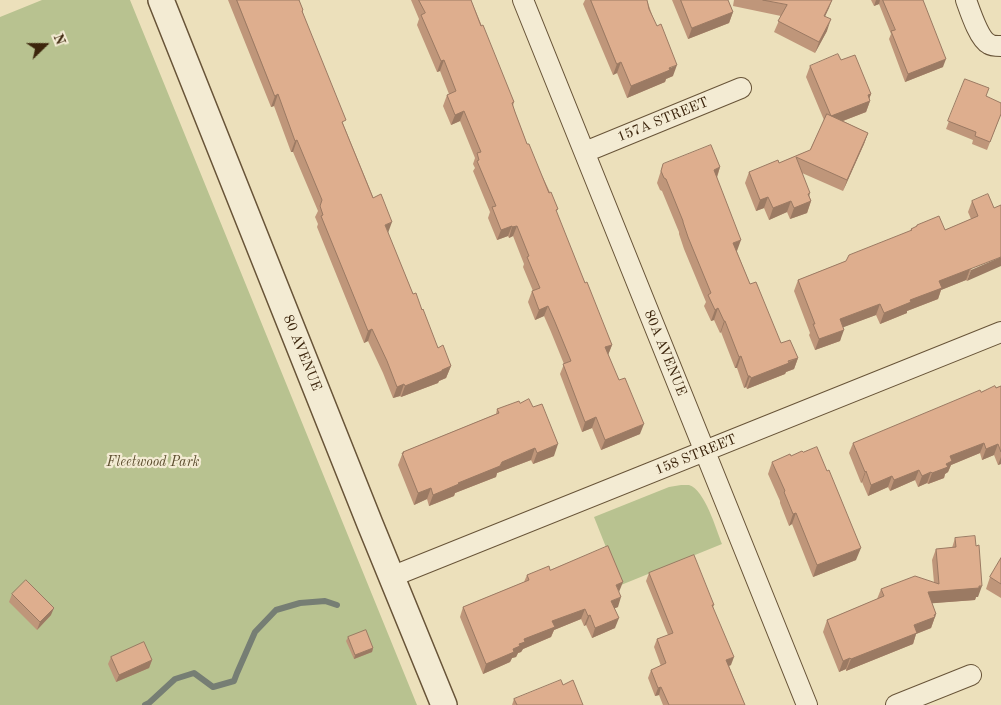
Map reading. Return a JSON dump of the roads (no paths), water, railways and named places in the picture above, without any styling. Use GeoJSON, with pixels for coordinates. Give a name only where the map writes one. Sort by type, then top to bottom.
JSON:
{"type":"FeatureCollection","features":[{"type":"Feature","properties":{"kind":"street","name":"80 AVENUE"},"geometry":{"type":"LineString","coordinates":[[161,0],[444,705]]}},
{"type":"Feature","properties":{"kind":"street","name":"80A AVENUE"},"geometry":{"type":"LineString","coordinates":[[524,0],[807,705]]}},
{"type":"Feature","properties":{"kind":"street"},"geometry":{"type":"LineString","coordinates":[[966,0],[982,38],[987,44],[1001,46]]}},
{"type":"Feature","properties":{"kind":"street","name":"157A STREET"},"geometry":{"type":"LineString","coordinates":[[585,152],[741,88]]}},
{"type":"Feature","properties":{"kind":"street","name":"158 STREET"},"geometry":{"type":"LineString","coordinates":[[392,578],[1001,332]]}},
{"type":"Feature","properties":{"kind":"street"},"geometry":{"type":"LineString","coordinates":[[896,705],[971,674]]}},
{"type":"Feature","properties":{"kind":"waterway"},"geometry":{"type":"LineString","coordinates":[[145,705],[175,679],[194,673],[213,687],[234,681],[255,632],[276,610],[300,603],[325,601],[337,605]]}},
{"type":"Feature","properties":{"kind":"park label","name":"Fleetwood Park"},"geometry":{"type":"Point","coordinates":[153,462]}}]}
